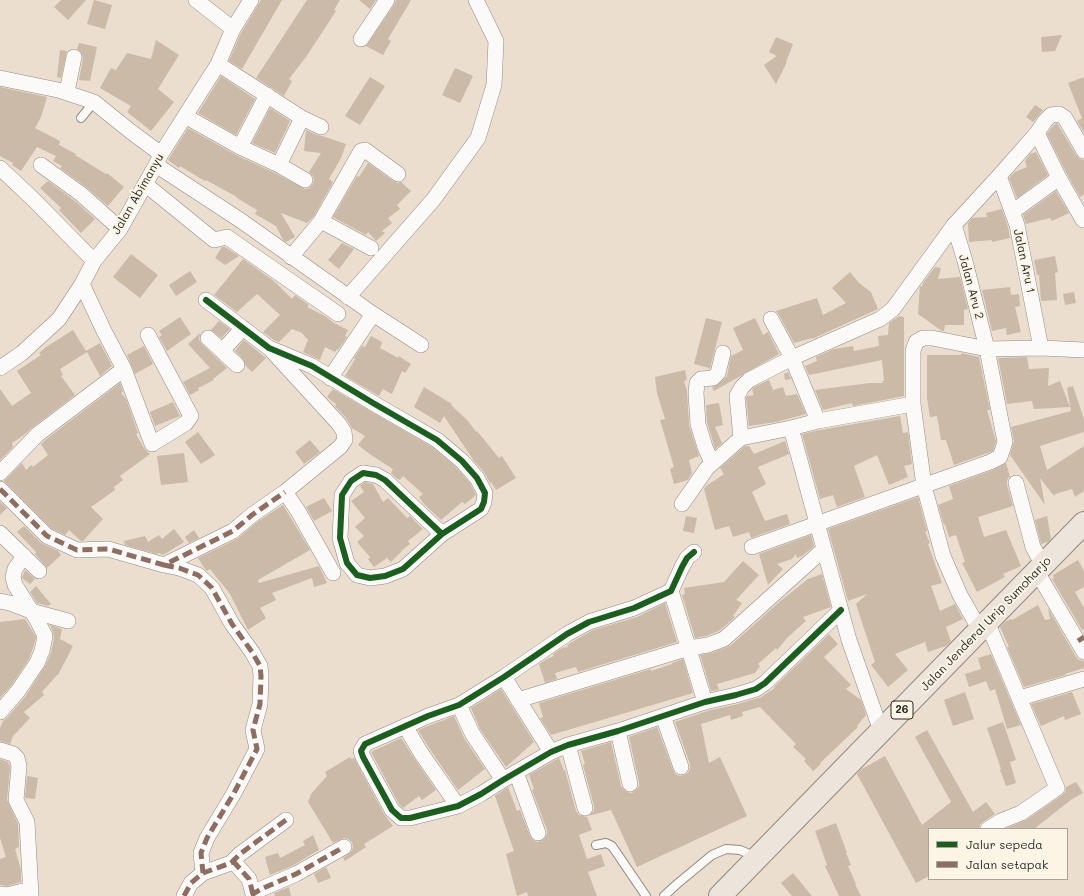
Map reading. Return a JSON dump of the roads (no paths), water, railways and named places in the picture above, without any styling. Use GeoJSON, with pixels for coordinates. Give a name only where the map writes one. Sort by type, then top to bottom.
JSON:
{"type":"FeatureCollection","features":[{"type":"Feature","properties":{"kind":"highway","name":"Jalan Jenderal Urip Sumoharjo"},"geometry":{"type":"LineString","coordinates":[[720,896],[1084,523]]}},
{"type":"Feature","properties":{"kind":"street"},"geometry":{"type":"LineString","coordinates":[[196,0],[233,29]]}},
{"type":"Feature","properties":{"kind":"street","name":"Jalan Abimanyu"},"geometry":{"type":"LineString","coordinates":[[0,368],[22,353],[59,319],[82,284],[94,262],[120,229],[159,159],[218,64],[233,29],[251,0]]}},
{"type":"Feature","properties":{"kind":"street"},"geometry":{"type":"LineString","coordinates":[[361,39],[387,0]]}},
{"type":"Feature","properties":{"kind":"street"},"geometry":{"type":"LineString","coordinates":[[348,297],[433,200],[478,138],[494,85],[496,41],[476,0]]}},
{"type":"Feature","properties":{"kind":"street"},"geometry":{"type":"LineString","coordinates":[[67,92],[74,57]]}},
{"type":"Feature","properties":{"kind":"street"},"geometry":{"type":"LineString","coordinates":[[218,64],[302,118],[321,128]]}},
{"type":"Feature","properties":{"kind":"street"},"geometry":{"type":"LineString","coordinates":[[0,78],[44,86],[67,92],[94,102],[159,159],[240,220],[348,297],[420,345]]}},
{"type":"Feature","properties":{"kind":"street"},"geometry":{"type":"LineString","coordinates":[[240,147],[267,95]]}},
{"type":"Feature","properties":{"kind":"street"},"geometry":{"type":"LineString","coordinates":[[741,438],[737,396],[742,386],[749,380],[792,358],[880,320],[893,309],[954,225],[1037,134],[1045,121],[1051,116],[1059,114],[1066,118],[1084,151]]}},
{"type":"Feature","properties":{"kind":"street"},"geometry":{"type":"LineString","coordinates":[[185,116],[240,147],[279,165],[305,180]]}},
{"type":"Feature","properties":{"kind":"street"},"geometry":{"type":"LineString","coordinates":[[279,165],[302,118]]}},
{"type":"Feature","properties":{"kind":"street"},"geometry":{"type":"LineString","coordinates":[[1037,134],[1059,178],[1083,220]]}},
{"type":"Feature","properties":{"kind":"street"},"geometry":{"type":"LineString","coordinates":[[291,257],[321,221],[361,151],[365,150],[398,174]]}},
{"type":"Feature","properties":{"kind":"street"},"geometry":{"type":"LineString","coordinates":[[41,165],[81,194],[120,229]]}},
{"type":"Feature","properties":{"kind":"street"},"geometry":{"type":"LineString","coordinates":[[0,168],[34,200],[94,262]]}},
{"type":"Feature","properties":{"kind":"street","name":"Jalan Aru 1"},"geometry":{"type":"LineString","coordinates":[[1000,176],[1017,225],[1040,348]]}},
{"type":"Feature","properties":{"kind":"street"},"geometry":{"type":"LineString","coordinates":[[1012,212],[1059,178]]}},
{"type":"Feature","properties":{"kind":"street"},"geometry":{"type":"LineString","coordinates":[[145,184],[214,240],[227,236],[338,314]]}},
{"type":"Feature","properties":{"kind":"street"},"geometry":{"type":"LineString","coordinates":[[321,221],[371,248]]}},
{"type":"Feature","properties":{"kind":"street","name":"Jalan Aru 2"},"geometry":{"type":"LineString","coordinates":[[924,486],[1000,457],[1005,442],[987,349],[954,225]]}},
{"type":"Feature","properties":{"kind":"street"},"geometry":{"type":"LineString","coordinates":[[82,284],[124,369],[152,444],[186,423],[191,416],[148,335]]}},
{"type":"Feature","properties":{"kind":"street"},"geometry":{"type":"LineString","coordinates":[[164,565],[233,531],[252,515],[285,492],[340,447],[345,440],[344,432],[339,424],[269,348],[206,300]]}},
{"type":"Feature","properties":{"kind":"street"},"geometry":{"type":"LineString","coordinates":[[330,378],[373,314]]}},
{"type":"Feature","properties":{"kind":"street"},"geometry":{"type":"LineString","coordinates":[[771,319],[792,358],[818,421]]}},
{"type":"Feature","properties":{"kind":"street"},"geometry":{"type":"LineString","coordinates":[[222,351],[243,328]]}},
{"type":"Feature","properties":{"kind":"street"},"geometry":{"type":"LineString","coordinates":[[208,338],[237,365]]}},
{"type":"Feature","properties":{"kind":"street"},"geometry":{"type":"LineString","coordinates":[[990,828],[1001,821],[1021,813],[1057,788],[1020,698],[983,626],[960,595],[943,556],[924,486],[913,404],[913,351],[916,342],[923,338],[932,338],[987,349],[1040,348],[1084,350]]}},
{"type":"Feature","properties":{"kind":"street"},"geometry":{"type":"LineString","coordinates":[[269,348],[312,366],[437,440],[462,462],[477,478],[485,493],[484,502],[481,509],[442,534],[403,569],[385,576],[370,578],[357,576],[347,564],[340,538],[342,495],[351,481],[362,473],[376,475],[385,480],[442,534]]}},
{"type":"Feature","properties":{"kind":"street"},"geometry":{"type":"LineString","coordinates":[[712,463],[698,424],[696,393],[697,384],[701,380],[714,378],[721,366],[723,353]]}},
{"type":"Feature","properties":{"kind":"street"},"geometry":{"type":"LineString","coordinates":[[0,473],[38,434],[124,369]]}},
{"type":"Feature","properties":{"kind":"street"},"geometry":{"type":"LineString","coordinates":[[682,504],[707,468],[741,438],[818,421],[913,404]]}},
{"type":"Feature","properties":{"kind":"street"},"geometry":{"type":"LineString","coordinates":[[791,428],[849,640],[881,731]]}},
{"type":"Feature","properties":{"kind":"street"},"geometry":{"type":"LineString","coordinates":[[1016,483],[1040,568],[1082,643]]}},
{"type":"Feature","properties":{"kind":"street"},"geometry":{"type":"LineString","coordinates":[[752,547],[924,486]]}},
{"type":"Feature","properties":{"kind":"street"},"geometry":{"type":"LineString","coordinates":[[0,489],[47,536],[77,550],[108,549],[179,568],[198,575],[212,588],[232,624],[260,666],[260,704],[253,730],[257,749],[234,793],[207,838],[202,853],[202,873]]}},
{"type":"Feature","properties":{"kind":"street"},"geometry":{"type":"LineString","coordinates":[[285,492],[298,511],[333,573]]}},
{"type":"Feature","properties":{"kind":"street"},"geometry":{"type":"LineString","coordinates":[[0,533],[39,571]]}},
{"type":"Feature","properties":{"kind":"street"},"geometry":{"type":"LineString","coordinates":[[518,700],[689,648],[708,645],[724,639],[824,549]]}},
{"type":"Feature","properties":{"kind":"street"},"geometry":{"type":"LineString","coordinates":[[694,552],[687,558],[671,591],[634,608],[589,622],[567,634],[504,677],[459,705],[428,716],[365,744],[361,751],[363,757],[392,810],[401,818],[410,818],[458,806],[551,752],[568,745],[618,731],[705,702],[756,689],[765,683],[841,610]]}},
{"type":"Feature","properties":{"kind":"street"},"geometry":{"type":"LineString","coordinates":[[0,712],[18,691],[37,663],[42,651],[45,636],[37,620],[15,585],[13,577],[24,556]]}},
{"type":"Feature","properties":{"kind":"street"},"geometry":{"type":"LineString","coordinates":[[671,591],[705,702]]}},
{"type":"Feature","properties":{"kind":"street"},"geometry":{"type":"LineString","coordinates":[[0,601],[68,621]]}},
{"type":"Feature","properties":{"kind":"street"},"geometry":{"type":"LineString","coordinates":[[504,677],[551,752]]}},
{"type":"Feature","properties":{"kind":"street"},"geometry":{"type":"LineString","coordinates":[[1020,698],[1084,679]]}},
{"type":"Feature","properties":{"kind":"street"},"geometry":{"type":"LineString","coordinates":[[459,705],[472,733],[503,780]]}},
{"type":"Feature","properties":{"kind":"street"},"geometry":{"type":"LineString","coordinates":[[664,716],[681,767]]}},
{"type":"Feature","properties":{"kind":"street"},"geometry":{"type":"LineString","coordinates":[[405,726],[458,806]]}},
{"type":"Feature","properties":{"kind":"street"},"geometry":{"type":"LineString","coordinates":[[618,731],[630,784]]}},
{"type":"Feature","properties":{"kind":"street"},"geometry":{"type":"LineString","coordinates":[[568,745],[585,808]]}},
{"type":"Feature","properties":{"kind":"street"},"geometry":{"type":"LineString","coordinates":[[0,750],[13,754],[17,758],[19,766],[16,800],[27,822],[31,892],[7,895],[0,894]]}},
{"type":"Feature","properties":{"kind":"street"},"geometry":{"type":"LineString","coordinates":[[516,772],[538,833]]}},
{"type":"Feature","properties":{"kind":"street"},"geometry":{"type":"LineString","coordinates":[[184,896],[191,884],[202,873],[233,862],[240,854],[286,820]]}},
{"type":"Feature","properties":{"kind":"street"},"geometry":{"type":"LineString","coordinates":[[233,862],[249,879],[254,895],[265,887],[296,874],[344,847]]}},
{"type":"Feature","properties":{"kind":"lane"},"geometry":{"type":"LineString","coordinates":[[81,118],[94,102]]}},
{"type":"Feature","properties":{"kind":"lane"},"geometry":{"type":"LineString","coordinates":[[596,845],[606,843],[612,846],[646,896]]}},
{"type":"Feature","properties":{"kind":"lane"},"geometry":{"type":"LineString","coordinates":[[664,896],[712,855],[726,850],[740,850],[757,857]]}}]}
